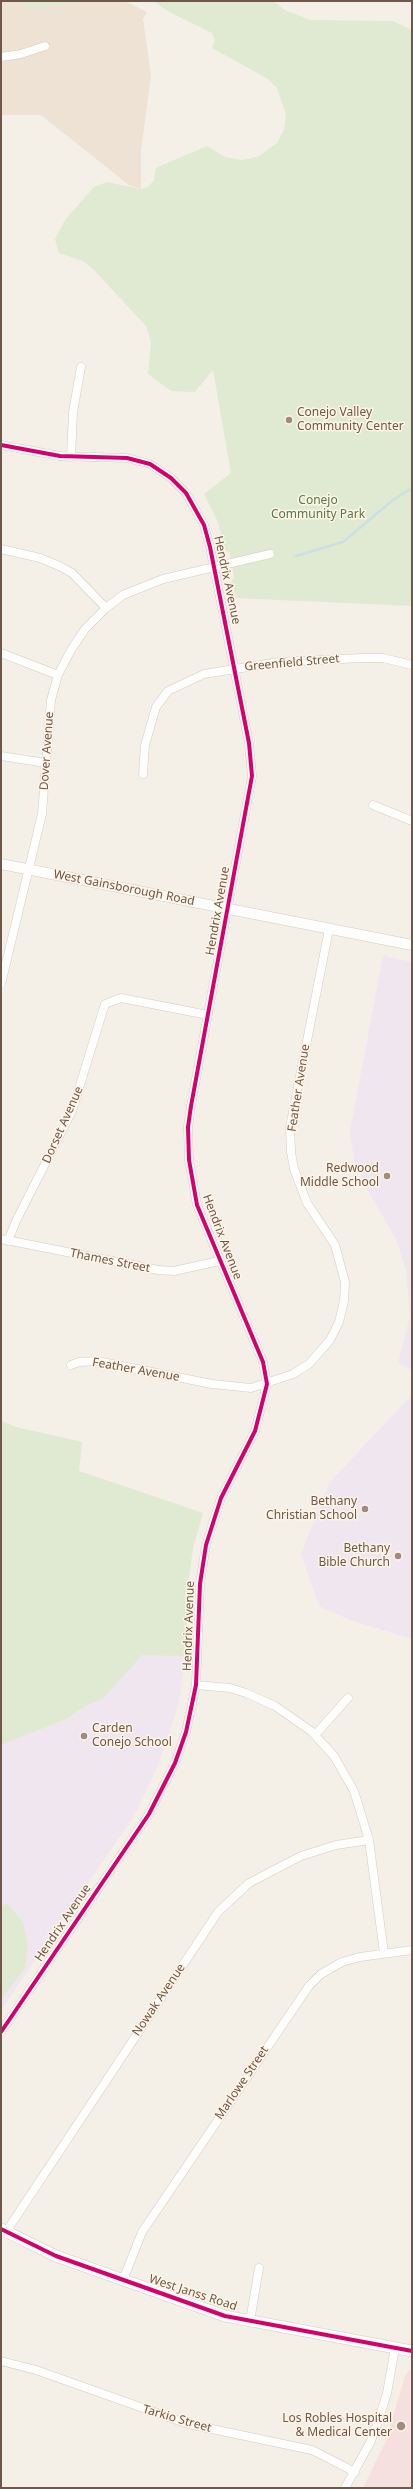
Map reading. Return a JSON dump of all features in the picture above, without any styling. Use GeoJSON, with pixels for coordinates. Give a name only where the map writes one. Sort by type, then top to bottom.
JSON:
{"type":"FeatureCollection","features":[{"type":"Feature","properties":{"kind":"main road","name":"West Janss Road"},"geometry":{"type":"LineString","coordinates":[[3,2230],[50,2254],[203,2310],[250,2321],[412,2351]]}},
{"type":"Feature","properties":{"kind":"street"},"geometry":{"type":"LineString","coordinates":[[1,57],[21,54],[45,46]]}},
{"type":"Feature","properties":{"kind":"street"},"geometry":{"type":"LineString","coordinates":[[71,457],[73,412],[81,368]]}},
{"type":"Feature","properties":{"kind":"street","name":"Hendrix Avenue"},"geometry":{"type":"LineString","coordinates":[[1,445],[71,457],[105,456],[127,458],[150,464],[171,478],[186,493],[196,508],[206,532],[235,668],[249,743],[252,776],[188,1127],[189,1160],[197,1205],[263,1362],[267,1384],[255,1431],[221,1498],[206,1545],[200,1584],[196,1685],[186,1732],[175,1763],[149,1814],[1,2032]]}},
{"type":"Feature","properties":{"kind":"street"},"geometry":{"type":"LineString","coordinates":[[1,549],[40,558],[72,573],[106,608]]}},
{"type":"Feature","properties":{"kind":"street","name":"Dover Avenue"},"geometry":{"type":"LineString","coordinates":[[1,984],[2,973],[43,809],[48,716],[58,675],[85,629],[106,608],[124,596],[163,579],[270,554]]}},
{"type":"Feature","properties":{"kind":"street"},"geometry":{"type":"LineString","coordinates":[[1,653],[58,675]]}},
{"type":"Feature","properties":{"kind":"street","name":"Greenfield Street"},"geometry":{"type":"LineString","coordinates":[[143,774],[150,724],[156,707],[168,691],[204,674],[279,662],[362,658],[383,658],[412,665]]}},
{"type":"Feature","properties":{"kind":"street"},"geometry":{"type":"LineString","coordinates":[[1,756],[46,763]]}},
{"type":"Feature","properties":{"kind":"street"},"geometry":{"type":"LineString","coordinates":[[373,805],[412,820]]}},
{"type":"Feature","properties":{"kind":"street","name":"West Gainsborough Road"},"geometry":{"type":"LineString","coordinates":[[1,864],[412,945]]}},
{"type":"Feature","properties":{"kind":"street","name":"Feather Avenue"},"geometry":{"type":"LineString","coordinates":[[71,1365],[79,1362],[97,1360],[212,1384],[251,1388],[267,1384],[293,1374],[309,1364],[321,1352],[339,1322],[344,1301],[345,1282],[336,1245],[307,1203],[294,1169],[290,1152],[290,1127],[294,1102],[329,929]]}},
{"type":"Feature","properties":{"kind":"street","name":"Dorset Avenue"},"geometry":{"type":"LineString","coordinates":[[5,1240],[72,1111],[105,1004],[121,998],[208,1015]]}},
{"type":"Feature","properties":{"kind":"street","name":"Thames Street"},"geometry":{"type":"LineString","coordinates":[[5,1240],[158,1270],[174,1271],[219,1260]]}},
{"type":"Feature","properties":{"kind":"street"},"geometry":{"type":"LineString","coordinates":[[196,1685],[246,1693],[275,1706],[315,1735],[334,1756],[349,1780],[360,1807],[369,1840],[384,1953]]}},
{"type":"Feature","properties":{"kind":"street"},"geometry":{"type":"LineString","coordinates":[[315,1735],[348,1698]]}},
{"type":"Feature","properties":{"kind":"street","name":"Nowak Avenue"},"geometry":{"type":"LineString","coordinates":[[3,2230],[218,1912],[249,1883],[287,1863],[336,1846],[369,1840]]}},
{"type":"Feature","properties":{"kind":"street","name":"Marlowe Street"},"geometry":{"type":"LineString","coordinates":[[123,2280],[142,2232],[309,1986],[321,1974],[342,1962],[384,1953],[412,1950]]}},
{"type":"Feature","properties":{"kind":"street"},"geometry":{"type":"LineString","coordinates":[[250,2321],[259,2268]]}},
{"type":"Feature","properties":{"kind":"street"},"geometry":{"type":"LineString","coordinates":[[345,2488],[355,2472],[379,2419],[387,2392],[395,2348]]}},
{"type":"Feature","properties":{"kind":"street","name":"Tarkio Street"},"geometry":{"type":"LineString","coordinates":[[1,2361],[36,2370],[188,2424],[312,2450],[355,2472]]}},
{"type":"Feature","properties":{"kind":"shaded area"},"geometry":{"type":"Polygon","coordinates":[[[1,1],[25,1],[26,8],[94,1],[124,1],[147,12],[143,19],[151,76],[141,150],[141,189],[129,185],[41,115],[1,115],[1,1]]]}},
{"type":"Feature","properties":{"kind":"shaded area","name":"Redwood Middle School"},"geometry":{"type":"Polygon","coordinates":[[[383,956],[412,962],[412,1370],[398,1363],[410,1316],[406,1270],[396,1239],[368,1191],[354,1160],[350,1132],[383,956]]]}},
{"type":"Feature","properties":{"kind":"shaded area","name":"Bethany Christian School"},"geometry":{"type":"Polygon","coordinates":[[[412,1395],[412,1639],[350,1620],[319,1606],[301,1554],[330,1482],[412,1395]]]}},
{"type":"Feature","properties":{"kind":"shaded area","name":"Carden Conejo School"},"geometry":{"type":"Polygon","coordinates":[[[1,1421],[16,1427],[82,1442],[79,1471],[203,1513],[193,1548],[188,1585],[186,1656],[178,1707],[158,1765],[134,1816],[1,2010],[1,1421]]]}},
{"type":"Feature","properties":{"kind":"shaded area","name":"Los Robles Hospital & Medical Center"},"geometry":{"type":"Polygon","coordinates":[[[409,2370],[412,2371],[412,2488],[363,2488],[386,2441],[405,2376],[409,2370]]]}},
{"type":"Feature","properties":{"kind":"green space"},"geometry":{"type":"Polygon","coordinates":[[[25,1],[94,1],[26,9],[25,1]]]}},
{"type":"Feature","properties":{"kind":"green space","name":"Conejo Community Park"},"geometry":{"type":"Polygon","coordinates":[[[153,1],[273,1],[285,10],[310,20],[393,21],[412,30],[412,606],[235,598],[231,583],[234,577],[230,553],[225,550],[218,522],[204,494],[231,473],[213,370],[195,392],[171,391],[148,374],[151,342],[146,326],[93,269],[83,261],[59,253],[55,239],[65,220],[94,187],[107,182],[140,189],[148,187],[154,180],[156,168],[207,146],[225,157],[241,160],[258,157],[277,143],[284,130],[286,115],[277,88],[268,79],[212,48],[215,40],[212,33],[169,12],[153,1]]]}},
{"type":"Feature","properties":{"kind":"green space"},"geometry":{"type":"Polygon","coordinates":[[[1,1421],[16,1427],[82,1442],[79,1471],[203,1513],[193,1548],[188,1585],[186,1656],[142,1655],[104,1698],[87,1705],[66,1719],[1,1745],[1,1421]]]}},
{"type":"Feature","properties":{"kind":"green space"},"geometry":{"type":"Polygon","coordinates":[[[7,1903],[23,1922],[28,1945],[25,1968],[1,1999],[1,1907],[7,1903]]]}},
{"type":"Feature","properties":{"kind":"waterway"},"geometry":{"type":"LineString","coordinates":[[296,556],[343,542],[393,500],[412,488]]}},
{"type":"Feature","properties":{"kind":"cycle path"},"geometry":{"type":"LineString","coordinates":[[1,445],[60,456],[127,458],[150,464],[171,478],[186,493],[204,525],[210,547],[249,743],[252,776],[191,1106],[188,1127],[189,1160],[197,1205],[263,1362],[267,1384],[255,1431],[221,1498],[206,1545],[200,1584],[196,1685],[186,1732],[175,1763],[149,1814],[1,2032]]}},
{"type":"Feature","properties":{"kind":"cycle path"},"geometry":{"type":"LineString","coordinates":[[1,2229],[56,2256],[225,2316],[412,2351]]}},
{"type":"Feature","properties":{"kind":"place","name":"Conejo Valley Community Center"},"geometry":{"type":"Point","coordinates":[289,420]}},
{"type":"Feature","properties":{"kind":"place","name":"Redwood Middle School"},"geometry":{"type":"Point","coordinates":[387,1176]}},
{"type":"Feature","properties":{"kind":"place","name":"Bethany Christian School"},"geometry":{"type":"Point","coordinates":[365,1509]}},
{"type":"Feature","properties":{"kind":"place","name":"Bethany Bible Church"},"geometry":{"type":"Point","coordinates":[398,1556]}},
{"type":"Feature","properties":{"kind":"place","name":"Carden Conejo School"},"geometry":{"type":"Point","coordinates":[84,1736]}},
{"type":"Feature","properties":{"kind":"place","name":"Los Robles Hospital & Medical Center"},"geometry":{"type":"Point","coordinates":[401,2426]}}]}
